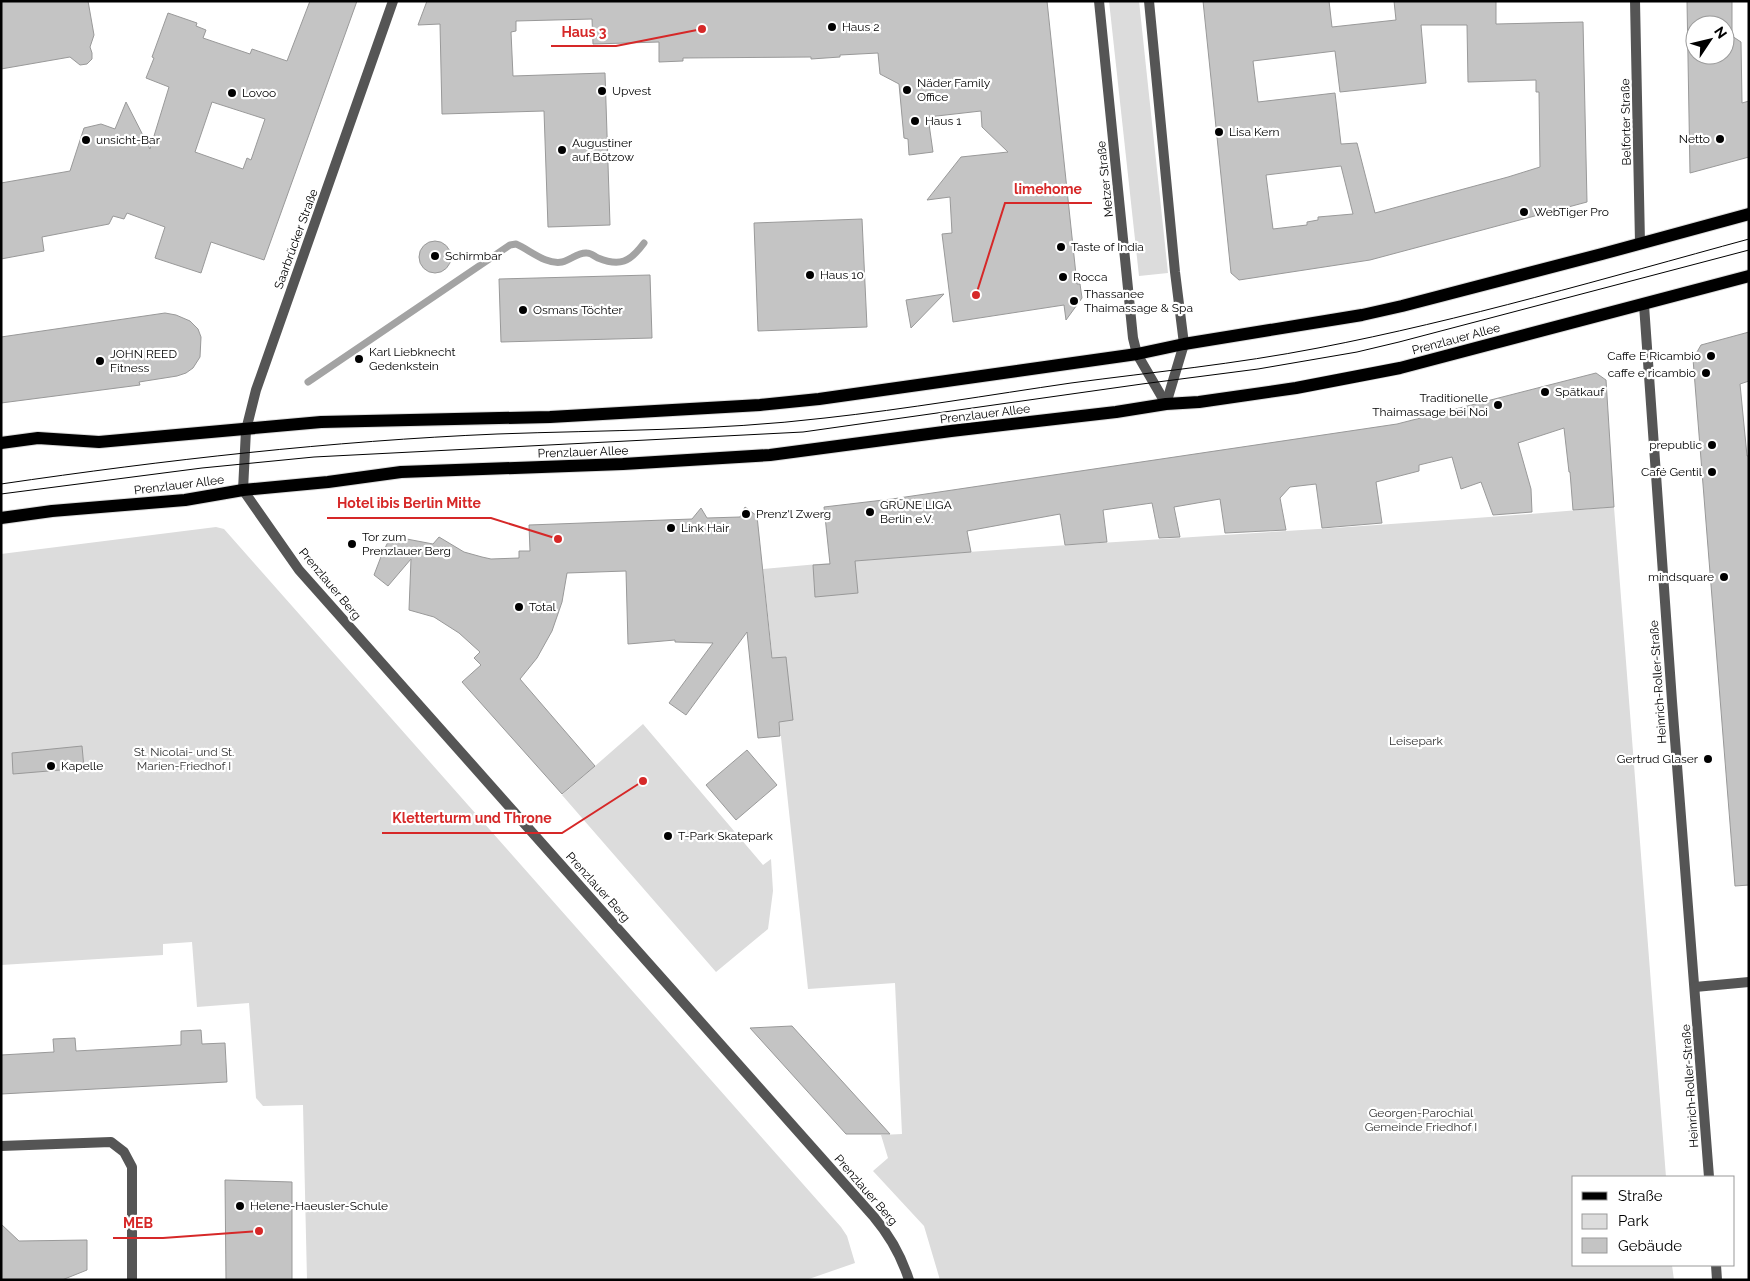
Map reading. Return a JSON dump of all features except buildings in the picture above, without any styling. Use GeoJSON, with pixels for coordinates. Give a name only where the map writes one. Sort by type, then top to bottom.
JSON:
{"type":"FeatureCollection","features":[{"type":"Feature","properties":{"kind":"main road"},"geometry":{"type":"LineString","coordinates":[[1,443],[38,438],[98,442],[321,422],[550,417],[760,405],[818,399],[1137,354],[1184,344],[1362,315],[1749,214]]}},
{"type":"Feature","properties":{"kind":"main road","name":"Prenzlauer Allee"},"geometry":{"type":"LineString","coordinates":[[1,518],[52,511],[186,500],[243,490],[328,482],[401,472],[623,464],[770,455],[1116,412],[1166,404],[1198,402],[1296,388],[1400,368],[1749,276]]}},
{"type":"Feature","properties":{"kind":"street","name":"Saarbrücker Straße"},"geometry":{"type":"LineString","coordinates":[[243,490],[246,430],[261,375],[394,1]]}},
{"type":"Feature","properties":{"kind":"street","name":"Metzer Straße"},"geometry":{"type":"LineString","coordinates":[[1099,1],[1132,330],[1137,354]]}},
{"type":"Feature","properties":{"kind":"street"},"geometry":{"type":"LineString","coordinates":[[1149,1],[1175,272],[1184,344],[1166,404]]}},
{"type":"Feature","properties":{"kind":"street","name":"Belforter Straße"},"geometry":{"type":"LineString","coordinates":[[1636,1],[1640,243]]}},
{"type":"Feature","properties":{"kind":"street","name":"Heinrich-Roller-Straße"},"geometry":{"type":"LineString","coordinates":[[1644,305],[1672,702],[1709,1176]]}},
{"type":"Feature","properties":{"kind":"street"},"geometry":{"type":"LineString","coordinates":[[1137,354],[1166,404]]}},
{"type":"Feature","properties":{"kind":"street","name":"Prenzlauer Berg"},"geometry":{"type":"LineString","coordinates":[[243,490],[299,570],[888,1233],[902,1258],[909,1280]]}},
{"type":"Feature","properties":{"kind":"street"},"geometry":{"type":"LineString","coordinates":[[1695,987],[1749,982]]}},
{"type":"Feature","properties":{"kind":"street"},"geometry":{"type":"LineString","coordinates":[[1,1146],[110,1142],[124,1152],[132,1167],[132,1280]]}},
{"type":"Feature","properties":{"kind":"street"},"geometry":{"type":"LineString","coordinates":[[1716,1266],[1717,1280]]}},
{"type":"Feature","properties":{"kind":"green space"},"geometry":{"type":"Polygon","coordinates":[[[1109,1],[1139,1],[1168,273],[1139,276],[1109,1]]]}},
{"type":"Feature","properties":{"kind":"green space"},"geometry":{"type":"Polygon","coordinates":[[[1614,507],[1666,1176],[1572,1176],[1572,1266],[1672,1266],[1674,1280],[940,1280],[924,1226],[873,1171],[888,1158],[881,1135],[902,1134],[895,983],[808,989],[763,569],[976,551],[1508,516],[1614,507]]]}},
{"type":"Feature","properties":{"kind":"green space","name":"St. Nicolai- und St. Marien-Friedhof I"},"geometry":{"type":"Polygon","coordinates":[[[216,527],[224,529],[841,1227],[847,1236],[855,1263],[806,1280],[307,1280],[303,1105],[263,1106],[256,1098],[249,1003],[197,1007],[192,942],[163,944],[163,955],[1,965],[1,554],[216,527]]]}},
{"type":"Feature","properties":{"kind":"green space","name":"T-Park Skatepark"},"geometry":{"type":"Polygon","coordinates":[[[643,724],[763,865],[771,859],[773,891],[768,929],[716,972],[562,795],[643,724]]]}},
{"type":"Feature","properties":{"kind":"waterway"},"geometry":{"type":"LineString","coordinates":[[308,382],[510,245],[516,244],[544,259],[556,262],[566,261],[580,254],[587,253],[606,261],[619,262],[634,255],[644,243]]}},
{"type":"Feature","properties":{"kind":"tram line"},"geometry":{"type":"LineString","coordinates":[[1,484],[186,459],[373,441],[497,434],[702,428],[825,418],[1226,363],[1287,354],[1426,325],[1534,298],[1749,239]]}},
{"type":"Feature","properties":{"kind":"tram line"},"geometry":{"type":"LineString","coordinates":[[1,494],[202,468],[314,457],[803,432],[1258,369],[1357,352],[1399,342],[1749,250]]}},
{"type":"Feature","properties":{"kind":"place","name":"Haus 2"},"geometry":{"type":"Point","coordinates":[832,27]}},
{"type":"Feature","properties":{"kind":"place","name":"Haus 3"},"geometry":{"type":"Point","coordinates":[702,29]}},
{"type":"Feature","properties":{"kind":"place","name":"Näder Family Office"},"geometry":{"type":"Point","coordinates":[907,90]}},
{"type":"Feature","properties":{"kind":"place","name":"Upvest"},"geometry":{"type":"Point","coordinates":[602,91]}},
{"type":"Feature","properties":{"kind":"place","name":"Lovoo"},"geometry":{"type":"Point","coordinates":[232,93]}},
{"type":"Feature","properties":{"kind":"place","name":"Haus 1"},"geometry":{"type":"Point","coordinates":[915,121]}},
{"type":"Feature","properties":{"kind":"place","name":"Lisa Kern"},"geometry":{"type":"Point","coordinates":[1219,132]}},
{"type":"Feature","properties":{"kind":"place","name":"Netto"},"geometry":{"type":"Point","coordinates":[1720,139]}},
{"type":"Feature","properties":{"kind":"place","name":"unsicht-Bar"},"geometry":{"type":"Point","coordinates":[86,140]}},
{"type":"Feature","properties":{"kind":"place","name":"Augustiner auf Bötzow"},"geometry":{"type":"Point","coordinates":[562,150]}},
{"type":"Feature","properties":{"kind":"place","name":"WebTiger Pro"},"geometry":{"type":"Point","coordinates":[1524,212]}},
{"type":"Feature","properties":{"kind":"place","name":"Taste of India"},"geometry":{"type":"Point","coordinates":[1061,247]}},
{"type":"Feature","properties":{"kind":"place","name":"Schirmbar"},"geometry":{"type":"Point","coordinates":[435,256]}},
{"type":"Feature","properties":{"kind":"place","name":"Haus 10"},"geometry":{"type":"Point","coordinates":[810,275]}},
{"type":"Feature","properties":{"kind":"place","name":"Rocca"},"geometry":{"type":"Point","coordinates":[1063,277]}},
{"type":"Feature","properties":{"kind":"place","name":"limehome"},"geometry":{"type":"Point","coordinates":[976,295]}},
{"type":"Feature","properties":{"kind":"place","name":"Thassanee Thaimassage & Spa"},"geometry":{"type":"Point","coordinates":[1074,301]}},
{"type":"Feature","properties":{"kind":"place","name":"Osmans Töchter"},"geometry":{"type":"Point","coordinates":[523,310]}},
{"type":"Feature","properties":{"kind":"place","name":"Caffe E Ricambio"},"geometry":{"type":"Point","coordinates":[1711,356]}},
{"type":"Feature","properties":{"kind":"place","name":"Karl Liebknecht Gedenkstein"},"geometry":{"type":"Point","coordinates":[359,359]}},
{"type":"Feature","properties":{"kind":"place","name":"JOHN REED Fitness"},"geometry":{"type":"Point","coordinates":[100,361]}},
{"type":"Feature","properties":{"kind":"place","name":"caffe e ricambio"},"geometry":{"type":"Point","coordinates":[1706,373]}},
{"type":"Feature","properties":{"kind":"place","name":"Spätkauf"},"geometry":{"type":"Point","coordinates":[1545,392]}},
{"type":"Feature","properties":{"kind":"place","name":"Traditionelle Thaimassage bei Noi"},"geometry":{"type":"Point","coordinates":[1498,405]}},
{"type":"Feature","properties":{"kind":"place","name":"prepublic"},"geometry":{"type":"Point","coordinates":[1712,445]}},
{"type":"Feature","properties":{"kind":"place","name":"Café Gentil"},"geometry":{"type":"Point","coordinates":[1712,472]}},
{"type":"Feature","properties":{"kind":"place","name":"GRÜNE LIGA Berlin e.V."},"geometry":{"type":"Point","coordinates":[870,512]}},
{"type":"Feature","properties":{"kind":"place","name":"Prenz'l Zwerg"},"geometry":{"type":"Point","coordinates":[746,514]}},
{"type":"Feature","properties":{"kind":"place","name":"Link Hair"},"geometry":{"type":"Point","coordinates":[671,528]}},
{"type":"Feature","properties":{"kind":"place","name":"Hotel ibis Berlin Mitte"},"geometry":{"type":"Point","coordinates":[558,539]}},
{"type":"Feature","properties":{"kind":"place","name":"Tor zum Prenzlauer Berg"},"geometry":{"type":"Point","coordinates":[352,544]}},
{"type":"Feature","properties":{"kind":"place","name":"mindsquare"},"geometry":{"type":"Point","coordinates":[1724,577]}},
{"type":"Feature","properties":{"kind":"place","name":"Total"},"geometry":{"type":"Point","coordinates":[519,607]}},
{"type":"Feature","properties":{"kind":"place","name":"Gertrud Glaser"},"geometry":{"type":"Point","coordinates":[1708,759]}},
{"type":"Feature","properties":{"kind":"place","name":"Kapelle"},"geometry":{"type":"Point","coordinates":[51,766]}},
{"type":"Feature","properties":{"kind":"place","name":"Kletterturm und Throne"},"geometry":{"type":"Point","coordinates":[643,781]}},
{"type":"Feature","properties":{"kind":"place","name":"T-Park Skatepark"},"geometry":{"type":"Point","coordinates":[668,836]}},
{"type":"Feature","properties":{"kind":"place","name":"Helene-Haeusler-Schule"},"geometry":{"type":"Point","coordinates":[240,1206]}},
{"type":"Feature","properties":{"kind":"place","name":"MEB"},"geometry":{"type":"Point","coordinates":[259,1231]}},
{"type":"Feature","properties":{"kind":"park label","name":"Leisepark"},"geometry":{"type":"Point","coordinates":[1416,741]}},
{"type":"Feature","properties":{"kind":"park label","name":"Georgen-Parochial Gemeinde Friedhof I"},"geometry":{"type":"Point","coordinates":[1421,1120]}}]}
